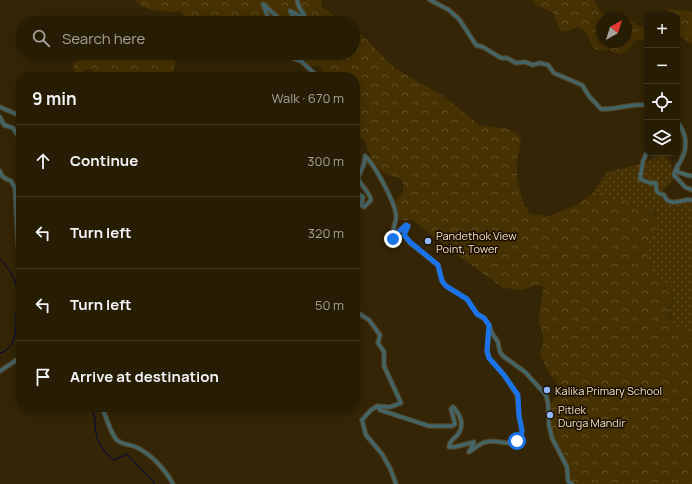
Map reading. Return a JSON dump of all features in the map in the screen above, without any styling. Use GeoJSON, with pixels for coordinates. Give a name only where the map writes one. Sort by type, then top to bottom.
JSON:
{"type":"FeatureCollection","features":[{"type":"Feature","properties":{"kind":"street"},"geometry":{"type":"LineString","coordinates":[[297,0],[299,7],[305,16]]}},
{"type":"Feature","properties":{"kind":"street"},"geometry":{"type":"LineString","coordinates":[[430,0],[449,10],[459,19],[476,45],[484,46],[501,58],[507,58],[516,63],[525,62],[533,65],[548,65],[554,73],[582,85],[589,96],[601,109],[609,110],[644,105]]}},
{"type":"Feature","properties":{"kind":"street"},"geometry":{"type":"LineString","coordinates":[[267,16],[263,4],[276,16]]}},
{"type":"Feature","properties":{"kind":"street"},"geometry":{"type":"LineString","coordinates":[[292,16],[290,11],[301,16]]}},
{"type":"Feature","properties":{"kind":"street"},"geometry":{"type":"LineString","coordinates":[[297,60],[305,64],[313,72]]}},
{"type":"Feature","properties":{"kind":"street"},"geometry":{"type":"LineString","coordinates":[[0,107],[16,114]]}},
{"type":"Feature","properties":{"kind":"street"},"geometry":{"type":"LineString","coordinates":[[0,117],[4,125]]}},
{"type":"Feature","properties":{"kind":"street"},"geometry":{"type":"LineString","coordinates":[[0,121],[4,125],[13,128],[16,132]]}},
{"type":"Feature","properties":{"kind":"street"},"geometry":{"type":"LineString","coordinates":[[680,127],[684,134],[686,144],[682,158],[675,170],[674,175],[685,187],[692,190]]}},
{"type":"Feature","properties":{"kind":"street"},"geometry":{"type":"LineString","coordinates":[[360,173],[364,164],[365,156],[371,162],[392,202],[396,214],[396,221],[392,234],[393,239],[396,238],[397,233],[402,227],[406,225],[408,226],[404,235],[410,242],[438,265],[442,281],[446,286],[467,299],[477,314],[484,318],[498,342],[500,352],[525,372],[546,395],[552,438],[567,468],[568,481],[572,484]]}},
{"type":"Feature","properties":{"kind":"street"},"geometry":{"type":"LineString","coordinates":[[645,156],[640,179],[650,183],[656,183],[656,191],[658,194],[664,196],[669,202],[677,203],[686,199],[692,200]]}},
{"type":"Feature","properties":{"kind":"street"},"geometry":{"type":"LineString","coordinates":[[678,166],[678,172],[687,176],[692,176]]}},
{"type":"Feature","properties":{"kind":"street"},"geometry":{"type":"LineString","coordinates":[[0,171],[3,178],[11,181],[15,188],[16,208]]}},
{"type":"Feature","properties":{"kind":"street"},"geometry":{"type":"LineString","coordinates":[[360,183],[371,200],[364,207],[361,205],[363,197],[360,195]]}},
{"type":"Feature","properties":{"kind":"street"},"geometry":{"type":"LineString","coordinates":[[360,314],[369,320],[380,335],[378,343],[384,352],[384,366],[401,403],[390,407],[377,406],[362,420],[366,435],[382,454],[390,468],[396,484]]}},
{"type":"Feature","properties":{"kind":"street"},"geometry":{"type":"LineString","coordinates":[[377,406],[380,410],[429,426],[452,426],[455,424],[451,409],[453,407],[460,416],[462,424],[459,434],[451,440],[449,447],[456,447],[474,442],[469,452],[485,442],[500,442],[507,444],[521,439],[522,430],[519,416],[518,395],[504,375],[489,358],[487,351],[489,325]]}},
{"type":"Feature","properties":{"kind":"street"},"geometry":{"type":"LineString","coordinates":[[0,370],[16,360]]}},
{"type":"Feature","properties":{"kind":"street"},"geometry":{"type":"LineString","coordinates":[[104,412],[116,439],[125,444],[134,446],[146,453],[164,470],[173,484]]}},
{"type":"Feature","properties":{"kind":"green space"},"geometry":{"type":"Polygon","coordinates":[[[135,0],[322,0],[321,6],[335,16],[184,16],[181,12],[150,9],[139,4],[135,0]]]}},
{"type":"Feature","properties":{"kind":"green space"},"geometry":{"type":"Polygon","coordinates":[[[532,0],[594,0],[601,12],[596,12],[596,48],[630,48],[619,54],[607,50],[597,50],[585,32],[578,27],[565,32],[560,30],[553,13],[536,5],[532,0]]]}},
{"type":"Feature","properties":{"kind":"green space"},"geometry":{"type":"Polygon","coordinates":[[[670,9],[689,11],[692,13],[692,44],[680,36],[680,12],[667,12],[670,9]]]}},
{"type":"Feature","properties":{"kind":"green space"},"geometry":{"type":"Polygon","coordinates":[[[632,21],[639,26],[644,27],[644,39],[634,41],[632,44],[632,21]]]}},
{"type":"Feature","properties":{"kind":"green space"},"geometry":{"type":"Polygon","coordinates":[[[360,34],[392,66],[441,94],[479,125],[509,129],[517,134],[520,137],[521,142],[517,160],[517,179],[523,202],[530,214],[549,216],[576,205],[591,195],[624,201],[654,213],[658,221],[658,227],[654,236],[646,242],[645,251],[652,271],[669,285],[672,290],[669,311],[671,319],[684,330],[692,333],[692,484],[568,484],[570,472],[569,467],[553,435],[551,421],[552,414],[548,407],[559,393],[559,389],[557,382],[549,372],[540,354],[543,335],[539,320],[543,286],[536,285],[522,290],[503,288],[456,254],[448,245],[435,238],[413,220],[399,220],[396,199],[403,193],[402,180],[388,175],[376,165],[371,157],[366,142],[360,138],[360,72],[323,72],[320,66],[308,65],[306,60],[360,60],[360,34]]]}},
{"type":"Feature","properties":{"kind":"green space"},"geometry":{"type":"Polygon","coordinates":[[[176,60],[173,72],[93,72],[92,70],[87,69],[83,72],[75,72],[73,64],[76,61],[176,60]]]}},
{"type":"Feature","properties":{"kind":"green space"},"geometry":{"type":"Polygon","coordinates":[[[657,156],[667,156],[671,163],[674,179],[663,189],[660,196],[665,201],[672,204],[677,204],[682,201],[692,203],[692,333],[679,328],[673,321],[669,312],[673,299],[670,285],[661,281],[652,271],[645,252],[646,242],[657,233],[656,214],[652,211],[624,201],[591,195],[607,172],[645,163],[657,156]]]}},
{"type":"Feature","properties":{"kind":"waterway"},"geometry":{"type":"LineString","coordinates":[[0,259],[10,271],[16,285]]}},
{"type":"Feature","properties":{"kind":"waterway"},"geometry":{"type":"LineString","coordinates":[[16,313],[16,330]]}},
{"type":"Feature","properties":{"kind":"waterway"},"geometry":{"type":"LineString","coordinates":[[0,353],[10,347],[16,330]]}},
{"type":"Feature","properties":{"kind":"waterway"},"geometry":{"type":"LineString","coordinates":[[93,412],[97,438],[104,451],[114,460],[127,454],[155,484]]}},
{"type":"Feature","properties":{"kind":"place","name":"Pandethok View Point, Tower"},"geometry":{"type":"Point","coordinates":[428,241]}},
{"type":"Feature","properties":{"kind":"place","name":"Kalika Primary School"},"geometry":{"type":"Point","coordinates":[547,390]}},
{"type":"Feature","properties":{"kind":"place","name":"Pitlek Durga Mandir"},"geometry":{"type":"Point","coordinates":[550,415]}},
{"type":"Feature","properties":{"kind":"route"},"geometry":{"type":"LineString","coordinates":[[393,239],[396,238],[399,230],[406,225],[408,226],[404,235],[410,242],[438,265],[442,281],[446,286],[467,299],[477,314],[484,318],[489,325],[487,351],[489,358],[504,375],[518,396],[518,409],[522,430],[521,439],[517,441]]}}]}
